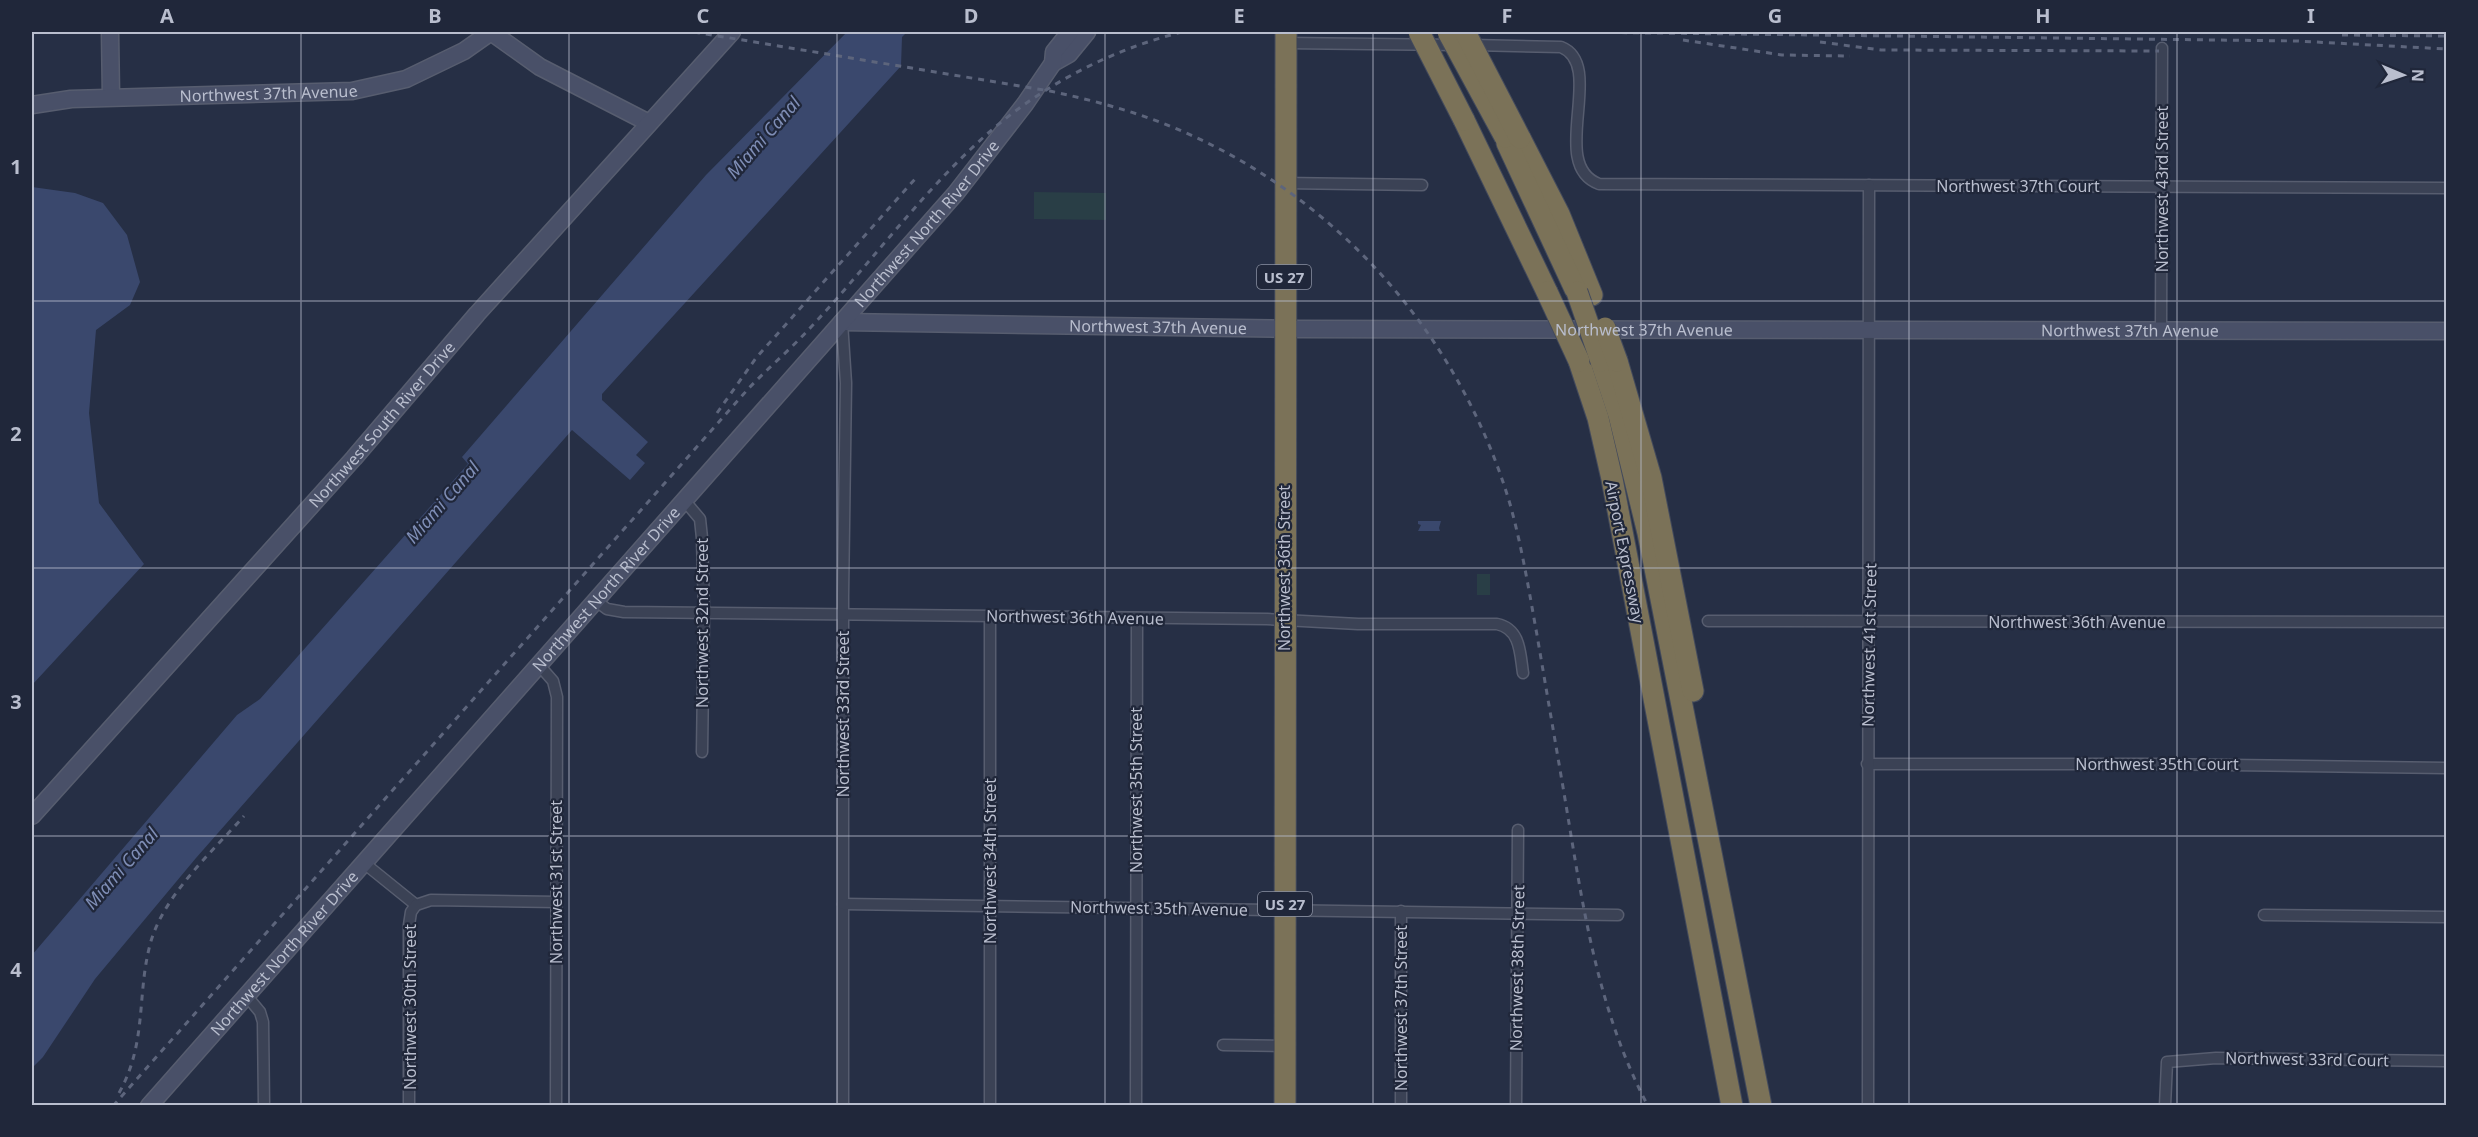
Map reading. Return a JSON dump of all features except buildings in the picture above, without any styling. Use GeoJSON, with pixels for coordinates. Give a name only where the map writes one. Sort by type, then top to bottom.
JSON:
{"type":"FeatureCollection","features":[{"type":"Feature","properties":{"kind":"highway","name":"Airport Expressway"},"geometry":{"type":"LineString","coordinates":[[1419,32],[1464,120],[1579,361],[1598,418],[1612,479],[1732,1106]]}},
{"type":"Feature","properties":{"kind":"highway","name":"Airport Expressway"},"geometry":{"type":"LineString","coordinates":[[1448,32],[1512,137],[1585,294],[1609,361],[1619,415],[1648,533],[1761,1106]]}},
{"type":"Feature","properties":{"kind":"highway"},"geometry":{"type":"LineString","coordinates":[[1465,32],[1512,137]]}},
{"type":"Feature","properties":{"kind":"highway","name":"Northwest 36th Street"},"geometry":{"type":"LineString","coordinates":[[1285,37],[1285,1106]]}},
{"type":"Feature","properties":{"kind":"street"},"geometry":{"type":"LineString","coordinates":[[110,32],[111,97]]}},
{"type":"Feature","properties":{"kind":"street"},"geometry":{"type":"LineString","coordinates":[[491,32],[540,67],[649,123]]}},
{"type":"Feature","properties":{"kind":"street","name":"Northwest 37th Avenue"},"geometry":{"type":"LineString","coordinates":[[32,105],[56,100],[111,97],[316,93],[360,89],[396,82],[423,71],[464,51],[491,32]]}},
{"type":"Feature","properties":{"kind":"street","name":"Northwest South River Drive"},"geometry":{"type":"LineString","coordinates":[[32,816],[354,458],[477,314],[732,32]]}},
{"type":"Feature","properties":{"kind":"street","name":"Northwest North River Drive"},"geometry":{"type":"LineString","coordinates":[[1053,63],[1054,52],[1070,32]]}},
{"type":"Feature","properties":{"kind":"street","name":"Northwest North River Drive"},"geometry":{"type":"LineString","coordinates":[[149,1106],[962,185],[1025,104],[1053,63],[1070,54],[1087,32]]}},
{"type":"Feature","properties":{"kind":"street","name":"Northwest 37th Court"},"geometry":{"type":"LineString","coordinates":[[1285,37],[1567,49],[1572,53],[1578,68],[1577,157],[1581,171],[1590,180],[1599,184],[2446,188]]}},
{"type":"Feature","properties":{"kind":"street","name":"Northwest 43rd Street"},"geometry":{"type":"LineString","coordinates":[[2161,331],[2162,48]]}},
{"type":"Feature","properties":{"kind":"street"},"geometry":{"type":"LineString","coordinates":[[1284,183],[1422,185]]}},
{"type":"Feature","properties":{"kind":"street","name":"Northwest 41st Street"},"geometry":{"type":"LineString","coordinates":[[1868,1106],[1869,185]]}},
{"type":"Feature","properties":{"kind":"street","name":"Northwest 37th Avenue"},"geometry":{"type":"LineString","coordinates":[[842,322],[1284,329],[2446,331]]}},
{"type":"Feature","properties":{"kind":"street","name":"Northwest 33rd Street"},"geometry":{"type":"LineString","coordinates":[[842,322],[846,383],[843,614],[843,1106]]}},
{"type":"Feature","properties":{"kind":"street","name":"Northwest 32nd Street"},"geometry":{"type":"LineString","coordinates":[[684,500],[700,519],[704,612],[702,752]]}},
{"type":"Feature","properties":{"kind":"street","name":"Northwest 36th Avenue"},"geometry":{"type":"LineString","coordinates":[[596,600],[607,609],[615,611],[1284,620],[1358,624],[1497,624],[1508,627],[1515,634],[1523,673]]}},
{"type":"Feature","properties":{"kind":"street","name":"Northwest 34th Street"},"geometry":{"type":"LineString","coordinates":[[990,616],[990,1106]]}},
{"type":"Feature","properties":{"kind":"street","name":"Northwest 35th Street"},"geometry":{"type":"LineString","coordinates":[[1136,1106],[1137,618]]}},
{"type":"Feature","properties":{"kind":"street","name":"Northwest 36th Avenue"},"geometry":{"type":"LineString","coordinates":[[1708,621],[2446,622]]}},
{"type":"Feature","properties":{"kind":"street","name":"Northwest 31st Street"},"geometry":{"type":"LineString","coordinates":[[539,665],[553,681],[557,697],[556,1106]]}},
{"type":"Feature","properties":{"kind":"street","name":"Northwest 35th Court"},"geometry":{"type":"LineString","coordinates":[[1867,764],[2152,764],[2446,768]]}},
{"type":"Feature","properties":{"kind":"street","name":"Northwest 38th Street"},"geometry":{"type":"LineString","coordinates":[[1516,1106],[1518,830]]}},
{"type":"Feature","properties":{"kind":"street","name":"Northwest 30th Street"},"geometry":{"type":"LineString","coordinates":[[364,863],[416,905],[411,912],[409,925],[409,1106]]}},
{"type":"Feature","properties":{"kind":"street"},"geometry":{"type":"LineString","coordinates":[[416,905],[430,900],[557,902]]}},
{"type":"Feature","properties":{"kind":"street","name":"Northwest 35th Avenue"},"geometry":{"type":"LineString","coordinates":[[843,904],[1618,915]]}},
{"type":"Feature","properties":{"kind":"street","name":"Northwest 37th Street"},"geometry":{"type":"LineString","coordinates":[[1401,911],[1401,1106]]}},
{"type":"Feature","properties":{"kind":"street"},"geometry":{"type":"LineString","coordinates":[[2264,915],[2446,917]]}},
{"type":"Feature","properties":{"kind":"street"},"geometry":{"type":"LineString","coordinates":[[246,995],[260,1012],[263,1022],[264,1106]]}},
{"type":"Feature","properties":{"kind":"street"},"geometry":{"type":"LineString","coordinates":[[1223,1045],[1285,1046]]}},
{"type":"Feature","properties":{"kind":"street","name":"Northwest 33rd Court"},"geometry":{"type":"LineString","coordinates":[[2165,1106],[2167,1062],[2216,1058],[2446,1061]]}},
{"type":"Feature","properties":{"kind":"shaded area"},"geometry":{"type":"Polygon","coordinates":[[[1034,192],[1106,193],[1106,220],[1034,219],[1034,192]]]}},
{"type":"Feature","properties":{"kind":"shaded area"},"geometry":{"type":"Polygon","coordinates":[[[1477,574],[1490,574],[1490,595],[1477,595],[1477,574]]]}},
{"type":"Feature","properties":{"kind":"water","name":"Miami Canal"},"geometry":{"type":"Polygon","coordinates":[[[847,32],[907,32],[902,37],[901,66],[602,394],[602,400],[648,442],[636,455],[645,463],[630,480],[572,430],[196,858],[95,979],[43,1057],[32,1068],[32,955],[237,715],[260,699],[468,464],[462,457],[706,175],[847,32]]]}},
{"type":"Feature","properties":{"kind":"water"},"geometry":{"type":"Polygon","coordinates":[[[32,187],[75,193],[103,203],[127,235],[140,282],[130,305],[96,330],[89,413],[99,503],[144,564],[32,685],[32,187]]]}},
{"type":"Feature","properties":{"kind":"water"},"geometry":{"type":"Polygon","coordinates":[[[1418,521],[1441,521],[1440,531],[1418,531],[1421,525],[1418,521]]]}},
{"type":"Feature","properties":{"kind":"railway"},"geometry":{"type":"LineString","coordinates":[[694,32],[1050,91],[1135,113],[1184,132],[1241,161],[1295,196],[1344,237],[1388,282],[1427,332],[1461,386],[1488,443],[1510,504],[1528,586],[1577,873],[1593,953],[1615,1031],[1648,1106]]}},
{"type":"Feature","properties":{"kind":"railway"},"geometry":{"type":"LineString","coordinates":[[113,1106],[749,388],[811,327],[962,157],[1007,117],[1053,86],[1129,49],[1182,32]]}},
{"type":"Feature","properties":{"kind":"railway"},"geometry":{"type":"LineString","coordinates":[[1573,32],[2297,41],[2446,49]]}},
{"type":"Feature","properties":{"kind":"railway"},"geometry":{"type":"LineString","coordinates":[[2342,35],[2446,36]]}},
{"type":"Feature","properties":{"kind":"railway"},"geometry":{"type":"LineString","coordinates":[[1683,40],[1782,55],[1850,56]]}},
{"type":"Feature","properties":{"kind":"railway"},"geometry":{"type":"LineString","coordinates":[[1820,42],[1881,50],[2159,51]]}},
{"type":"Feature","properties":{"kind":"railway"},"geometry":{"type":"LineString","coordinates":[[717,413],[756,358],[915,179]]}},
{"type":"Feature","properties":{"kind":"railway"},"geometry":{"type":"LineString","coordinates":[[119,1093],[134,1055],[147,961],[151,941],[158,924],[178,890],[244,816]]}}]}
